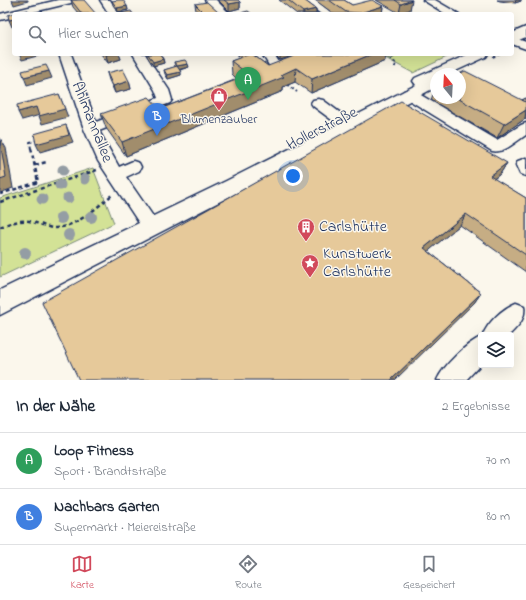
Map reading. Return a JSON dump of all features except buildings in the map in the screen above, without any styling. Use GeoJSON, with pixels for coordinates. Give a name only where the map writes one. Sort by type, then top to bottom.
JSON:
{"type":"FeatureCollection","features":[{"type":"Feature","properties":{"kind":"main road"},"geometry":{"type":"LineString","coordinates":[[514,38],[526,31]]}},
{"type":"Feature","properties":{"kind":"main road","name":"Hollerstraße"},"geometry":{"type":"LineString","coordinates":[[457,68],[478,56]]}},
{"type":"Feature","properties":{"kind":"main road","name":"Hollerstraße"},"geometry":{"type":"LineString","coordinates":[[0,303],[151,227],[188,206],[233,186],[430,77]]}},
{"type":"Feature","properties":{"kind":"main road","name":"Hollerstraße"},"geometry":{"type":"LineString","coordinates":[[345,123],[430,83]]}},
{"type":"Feature","properties":{"kind":"street"},"geometry":{"type":"LineString","coordinates":[[24,12],[71,0]]}},
{"type":"Feature","properties":{"kind":"street"},"geometry":{"type":"LineString","coordinates":[[105,0],[113,12]]}},
{"type":"Feature","properties":{"kind":"street"},"geometry":{"type":"LineString","coordinates":[[210,0],[223,12]]}},
{"type":"Feature","properties":{"kind":"street"},"geometry":{"type":"LineString","coordinates":[[308,0],[325,12]]}},
{"type":"Feature","properties":{"kind":"street"},"geometry":{"type":"LineString","coordinates":[[429,0],[450,12]]}},
{"type":"Feature","properties":{"kind":"street"},"geometry":{"type":"LineString","coordinates":[[0,17],[12,14]]}},
{"type":"Feature","properties":{"kind":"street"},"geometry":{"type":"LineString","coordinates":[[514,40],[526,46]]}},
{"type":"Feature","properties":{"kind":"street","name":"Ahlmannallee"},"geometry":{"type":"LineString","coordinates":[[66,56],[92,129],[116,176],[151,227]]}},
{"type":"Feature","properties":{"kind":"street"},"geometry":{"type":"LineString","coordinates":[[92,129],[164,100],[162,90],[140,56]]}},
{"type":"Feature","properties":{"kind":"street"},"geometry":{"type":"LineString","coordinates":[[409,94],[497,146],[526,128]]}},
{"type":"Feature","properties":{"kind":"street"},"geometry":{"type":"LineString","coordinates":[[318,103],[345,123]]}},
{"type":"Feature","properties":{"kind":"street"},"geometry":{"type":"LineString","coordinates":[[526,164],[524,165],[526,170]]}},
{"type":"Feature","properties":{"kind":"street"},"geometry":{"type":"LineString","coordinates":[[116,176],[133,167]]}},
{"type":"Feature","properties":{"kind":"street"},"geometry":{"type":"LineString","coordinates":[[497,332],[516,313]]}},
{"type":"Feature","properties":{"kind":"street"},"geometry":{"type":"LineString","coordinates":[[449,380],[478,351]]}},
{"type":"Feature","properties":{"kind":"path"},"geometry":{"type":"LineString","coordinates":[[386,56],[396,63],[395,67]]}},
{"type":"Feature","properties":{"kind":"path"},"geometry":{"type":"LineString","coordinates":[[390,59],[396,56]]}},
{"type":"Feature","properties":{"kind":"path"},"geometry":{"type":"LineString","coordinates":[[271,59],[277,77],[297,92]]}},
{"type":"Feature","properties":{"kind":"path"},"geometry":{"type":"LineString","coordinates":[[0,194],[38,182],[30,142],[45,138]]}},
{"type":"Feature","properties":{"kind":"path"},"geometry":{"type":"LineString","coordinates":[[35,165],[47,162]]}},
{"type":"Feature","properties":{"kind":"path"},"geometry":{"type":"LineString","coordinates":[[0,202],[116,176]]}},
{"type":"Feature","properties":{"kind":"path"},"geometry":{"type":"LineString","coordinates":[[0,227],[11,222],[30,221],[54,228],[67,225],[94,210],[116,176]]}},
{"type":"Feature","properties":{"kind":"green space"},"geometry":{"type":"Polygon","coordinates":[[[382,56],[449,56],[413,73],[382,56]]]}},
{"type":"Feature","properties":{"kind":"green space"},"geometry":{"type":"Polygon","coordinates":[[[93,168],[114,223],[0,277],[0,198],[93,168]]]}},
{"type":"Feature","properties":{"kind":"place","name":"Loop Fitness"},"geometry":{"type":"Point","coordinates":[248,100]}},
{"type":"Feature","properties":{"kind":"place","name":"Blumenzauber"},"geometry":{"type":"Point","coordinates":[219,111]}},
{"type":"Feature","properties":{"kind":"place","name":"Nachbars Garten"},"geometry":{"type":"Point","coordinates":[157,136]}},
{"type":"Feature","properties":{"kind":"place","name":"Carlshütte"},"geometry":{"type":"Point","coordinates":[306,242]}},
{"type":"Feature","properties":{"kind":"place","name":"Kunstwerk Carlshütte"},"geometry":{"type":"Point","coordinates":[310,278]}}]}
